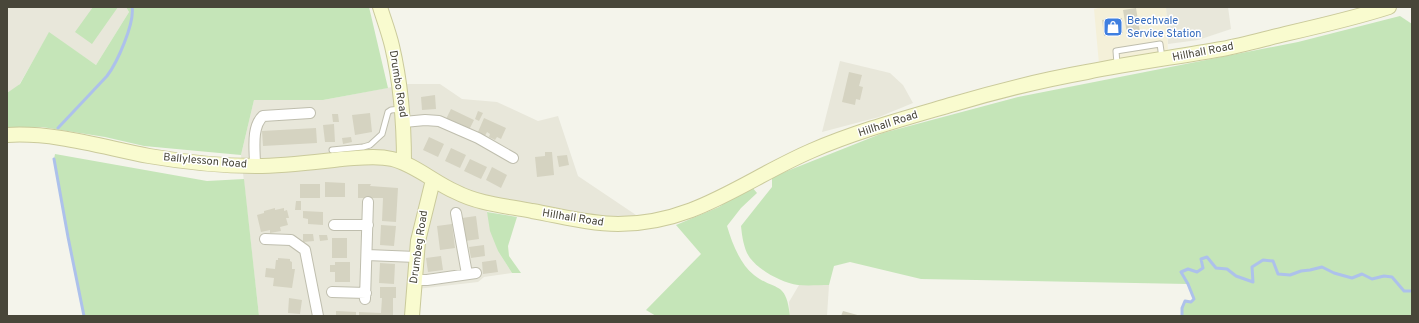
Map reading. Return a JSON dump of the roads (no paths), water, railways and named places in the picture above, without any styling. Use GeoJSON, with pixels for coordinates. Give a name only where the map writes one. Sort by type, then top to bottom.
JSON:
{"type":"FeatureCollection","features":[{"type":"Feature","properties":{"kind":"main road","name":"Drumbo Road"},"geometry":{"type":"LineString","coordinates":[[380,7],[392,44],[403,116],[404,163]]}},
{"type":"Feature","properties":{"kind":"main road","name":"Hillhall Road"},"geometry":{"type":"LineString","coordinates":[[404,163],[457,193],[488,203],[588,221],[615,224],[642,223],[691,211],[720,198],[767,172],[812,150],[876,127],[1017,86],[1224,48],[1325,25],[1389,7]]}},
{"type":"Feature","properties":{"kind":"main road","name":"Ballylesson Road"},"geometry":{"type":"LineString","coordinates":[[7,136],[20,135],[58,137],[178,161],[255,166],[381,157],[394,159],[404,163]]}},
{"type":"Feature","properties":{"kind":"main road","name":"Drumbeg Road"},"geometry":{"type":"LineString","coordinates":[[412,316],[416,257],[426,205],[433,180]]}},
{"type":"Feature","properties":{"kind":"street"},"geometry":{"type":"LineString","coordinates":[[255,166],[257,121],[263,116],[310,113]]}},
{"type":"Feature","properties":{"kind":"street"},"geometry":{"type":"LineString","coordinates":[[403,116],[439,121],[478,138],[512,158]]}},
{"type":"Feature","properties":{"kind":"street"},"geometry":{"type":"LineString","coordinates":[[332,292],[365,296],[368,202]]}},
{"type":"Feature","properties":{"kind":"street"},"geometry":{"type":"LineString","coordinates":[[414,280],[427,280],[471,273],[456,213]]}},
{"type":"Feature","properties":{"kind":"street"},"geometry":{"type":"LineString","coordinates":[[334,225],[368,225]]}},
{"type":"Feature","properties":{"kind":"street"},"geometry":{"type":"LineString","coordinates":[[265,240],[291,240],[305,250],[318,316]]}},
{"type":"Feature","properties":{"kind":"street"},"geometry":{"type":"LineString","coordinates":[[367,255],[416,257]]}},
{"type":"Feature","properties":{"kind":"lane"},"geometry":{"type":"LineString","coordinates":[[332,150],[370,146],[382,134],[388,112],[391,110],[403,116]]}},
{"type":"Feature","properties":{"kind":"waterway"},"geometry":{"type":"LineString","coordinates":[[58,128],[111,70],[120,53],[128,32],[131,23],[132,7]]}},
{"type":"Feature","properties":{"kind":"waterway"},"geometry":{"type":"LineString","coordinates":[[54,159],[84,316]]}},
{"type":"Feature","properties":{"kind":"waterway"},"geometry":{"type":"LineString","coordinates":[[1182,316],[1182,308],[1185,301],[1191,302],[1194,299],[1181,272],[1188,269],[1197,272],[1203,268],[1201,259],[1207,257],[1216,268],[1227,269],[1236,276],[1253,282],[1252,267],[1263,260],[1273,261],[1278,274],[1290,275],[1301,271],[1322,267],[1334,273],[1352,278],[1362,274],[1372,279],[1384,276],[1392,277],[1404,291],[1412,291]]}},
{"type":"Feature","properties":{"kind":"place","name":"Beechvale Service Station"},"geometry":{"type":"Point","coordinates":[1113,27]}}]}
